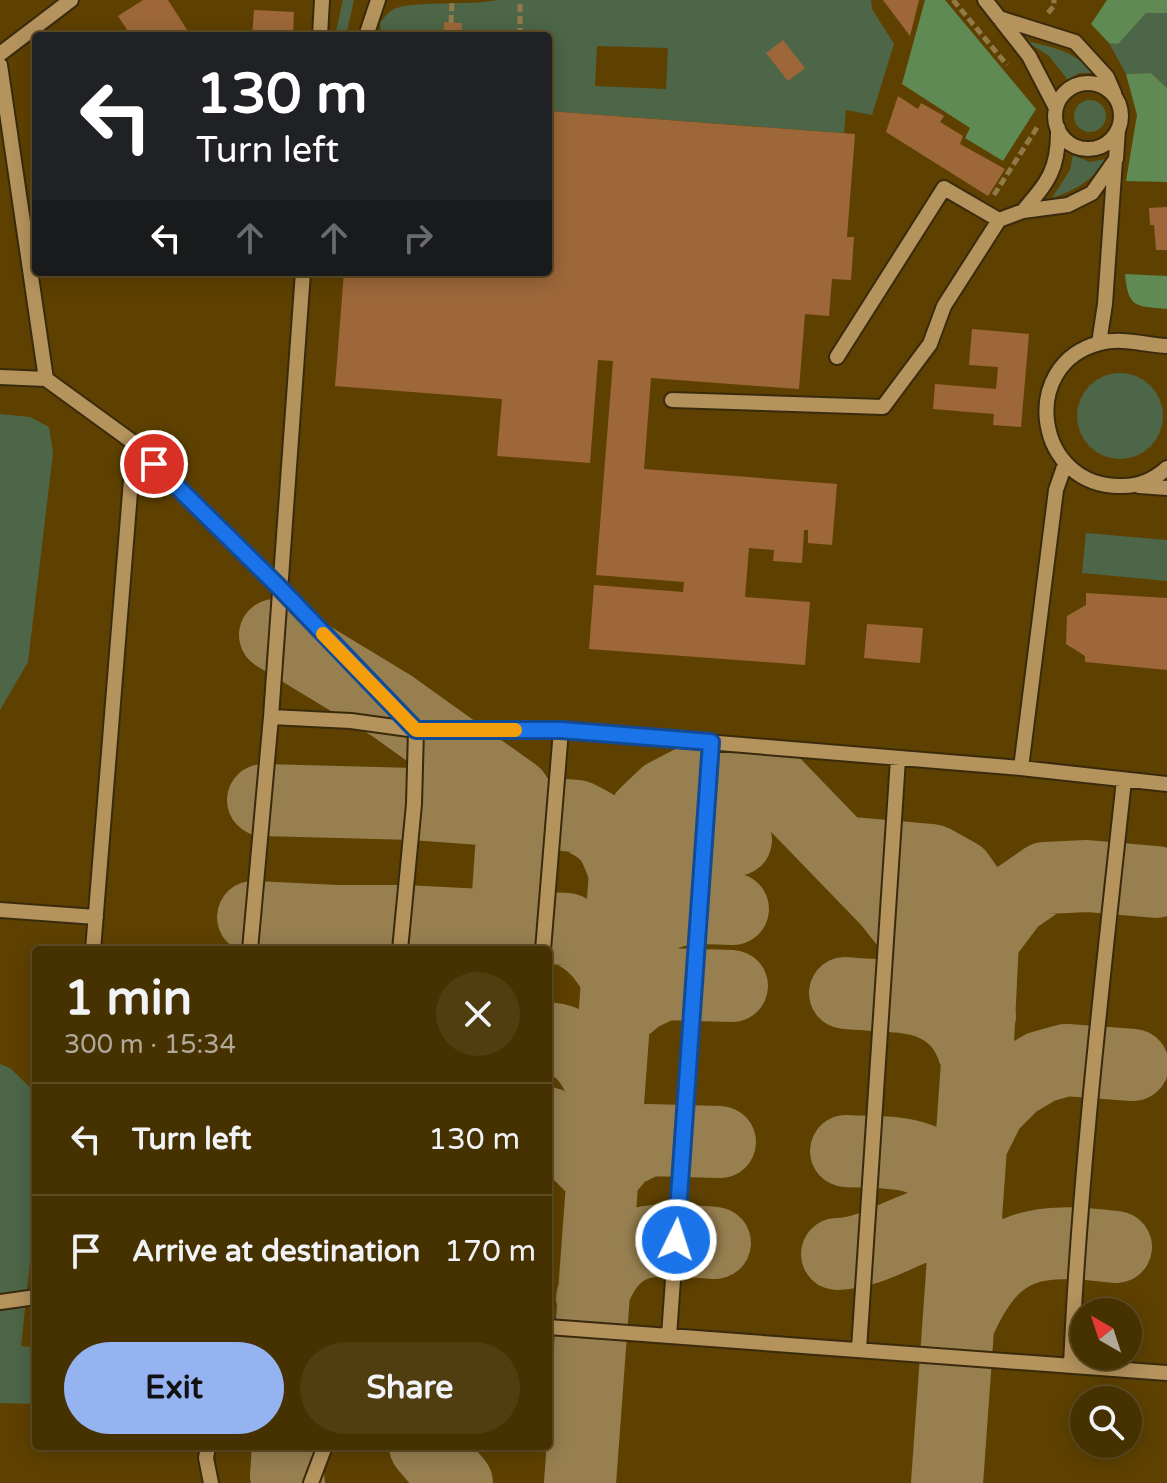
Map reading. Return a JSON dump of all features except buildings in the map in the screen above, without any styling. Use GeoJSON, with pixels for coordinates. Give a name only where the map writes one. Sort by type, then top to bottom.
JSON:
{"type":"FeatureCollection","features":[{"type":"Feature","properties":{"kind":"lane"},"geometry":{"type":"LineString","coordinates":[[0,54],[71,0]]}},
{"type":"Feature","properties":{"kind":"lane"},"geometry":{"type":"LineString","coordinates":[[320,32],[322,0]]}},
{"type":"Feature","properties":{"kind":"lane"},"geometry":{"type":"LineString","coordinates":[[367,32],[378,0]]}},
{"type":"Feature","properties":{"kind":"lane"},"geometry":{"type":"LineString","coordinates":[[993,7],[1075,42],[1107,77],[1116,98],[1121,119],[1099,343]]}},
{"type":"Feature","properties":{"kind":"lane"},"geometry":{"type":"LineString","coordinates":[[993,7],[1029,56],[1058,128],[1072,144],[1093,148],[1112,138],[1118,129]]}},
{"type":"Feature","properties":{"kind":"lane"},"geometry":{"type":"LineString","coordinates":[[0,65],[46,379]]}},
{"type":"Feature","properties":{"kind":"lane"},"geometry":{"type":"LineString","coordinates":[[1051,111],[1068,90],[1089,83],[1109,90],[1116,98]]}},
{"type":"Feature","properties":{"kind":"lane"},"geometry":{"type":"LineString","coordinates":[[1023,211],[1049,182],[1059,148],[1058,128]]}},
{"type":"Feature","properties":{"kind":"lane"},"geometry":{"type":"LineString","coordinates":[[672,400],[883,407],[930,344],[944,306],[999,220],[1023,211],[1068,205],[1092,193],[1116,159]]}},
{"type":"Feature","properties":{"kind":"lane"},"geometry":{"type":"LineString","coordinates":[[837,357],[944,188],[999,220]]}},
{"type":"Feature","properties":{"kind":"lane"},"geometry":{"type":"LineString","coordinates":[[250,946],[271,717],[303,276]]}},
{"type":"Feature","properties":{"kind":"lane"},"geometry":{"type":"LineString","coordinates":[[1167,346],[1122,340],[1099,343],[1076,354],[1058,371],[1048,394],[1045,419],[1051,443],[1065,464],[1085,479],[1109,487],[1167,488]]}},
{"type":"Feature","properties":{"kind":"lane"},"geometry":{"type":"LineString","coordinates":[[1145,345],[1167,358]]}},
{"type":"Feature","properties":{"kind":"lane"},"geometry":{"type":"LineString","coordinates":[[0,377],[46,379],[134,443],[279,587],[416,730],[414,804],[400,946]]}},
{"type":"Feature","properties":{"kind":"lane"},"geometry":{"type":"LineString","coordinates":[[93,946],[134,443]]}},
{"type":"Feature","properties":{"kind":"lane"},"geometry":{"type":"LineString","coordinates":[[1021,768],[1056,490],[1065,464]]}},
{"type":"Feature","properties":{"kind":"lane"},"geometry":{"type":"LineString","coordinates":[[1135,486],[1167,468]]}},
{"type":"Feature","properties":{"kind":"lane"},"geometry":{"type":"LineString","coordinates":[[271,717],[351,721],[416,730],[561,730],[1021,768],[1167,784]]}},
{"type":"Feature","properties":{"kind":"lane"},"geometry":{"type":"LineString","coordinates":[[543,946],[561,730]]}},
{"type":"Feature","properties":{"kind":"lane"},"geometry":{"type":"LineString","coordinates":[[669,1336],[711,742]]}},
{"type":"Feature","properties":{"kind":"lane"},"geometry":{"type":"LineString","coordinates":[[859,1349],[898,759]]}},
{"type":"Feature","properties":{"kind":"lane"},"geometry":{"type":"LineString","coordinates":[[1074,1298],[1085,1151],[1124,780]]}},
{"type":"Feature","properties":{"kind":"lane"},"geometry":{"type":"LineString","coordinates":[[0,910],[96,917]]}},
{"type":"Feature","properties":{"kind":"lane"},"geometry":{"type":"LineString","coordinates":[[0,1302],[32,1298]]}},
{"type":"Feature","properties":{"kind":"lane"},"geometry":{"type":"LineString","coordinates":[[552,1327],[1070,1365]]}},
{"type":"Feature","properties":{"kind":"lane"},"geometry":{"type":"LineString","coordinates":[[1131,1370],[1167,1373]]}},
{"type":"Feature","properties":{"kind":"lane"},"geometry":{"type":"LineString","coordinates":[[207,1450],[211,1483]]}},
{"type":"Feature","properties":{"kind":"lane"},"geometry":{"type":"LineString","coordinates":[[311,1483],[323,1450]]}},
{"type":"Feature","properties":{"kind":"path"},"geometry":{"type":"LineString","coordinates":[[451,23],[452,0]]}},
{"type":"Feature","properties":{"kind":"path"},"geometry":{"type":"LineString","coordinates":[[520,0],[520,32]]}},
{"type":"Feature","properties":{"kind":"path"},"geometry":{"type":"LineString","coordinates":[[953,0],[1013,73]]}},
{"type":"Feature","properties":{"kind":"path"},"geometry":{"type":"LineString","coordinates":[[983,211],[1051,111]]}},
{"type":"Feature","properties":{"kind":"green space"},"geometry":{"type":"Polygon","coordinates":[[[343,0],[354,0],[347,32],[336,32],[343,0]]]}},
{"type":"Feature","properties":{"kind":"green space"},"geometry":{"type":"Polygon","coordinates":[[[497,0],[871,0],[872,9],[894,44],[872,115],[846,110],[844,133],[552,111],[552,32],[461,32],[461,23],[444,22],[443,32],[381,31],[380,23],[394,9],[497,0]],[[597,46],[595,86],[666,89],[668,48],[597,46]]]}},
{"type":"Feature","properties":{"kind":"green space"},"geometry":{"type":"Polygon","coordinates":[[[925,0],[945,0],[1036,109],[1003,161],[965,138],[970,128],[902,84],[925,0]]]}},
{"type":"Feature","properties":{"kind":"green space"},"geometry":{"type":"Polygon","coordinates":[[[1107,0],[1167,0],[1167,13],[1146,13],[1118,44],[1109,43],[1091,24],[1107,0]]]}},
{"type":"Feature","properties":{"kind":"green space"},"geometry":{"type":"Polygon","coordinates":[[[1146,13],[1167,13],[1167,88],[1151,73],[1126,74],[1109,43],[1118,43],[1146,13]]]}},
{"type":"Feature","properties":{"kind":"green space"},"geometry":{"type":"Polygon","coordinates":[[[1026,41],[1064,51],[1095,73],[1079,73],[1068,80],[1049,56],[1026,41]]]}},
{"type":"Feature","properties":{"kind":"green space"},"geometry":{"type":"Polygon","coordinates":[[[1151,73],[1167,88],[1167,182],[1126,181],[1137,115],[1126,74],[1151,73]]]}},
{"type":"Feature","properties":{"kind":"green space"},"geometry":{"type":"Polygon","coordinates":[[[1090,100],[1101,105],[1106,116],[1101,127],[1090,132],[1079,127],[1074,116],[1079,105],[1090,100]]]}},
{"type":"Feature","properties":{"kind":"green space"},"geometry":{"type":"Polygon","coordinates":[[[1073,155],[1090,162],[1106,159],[1083,184],[1052,198],[1070,170],[1073,155]]]}},
{"type":"Feature","properties":{"kind":"green space"},"geometry":{"type":"Polygon","coordinates":[[[1125,274],[1167,276],[1167,309],[1135,303],[1128,293],[1125,274]]]}},
{"type":"Feature","properties":{"kind":"green space"},"geometry":{"type":"Polygon","coordinates":[[[1120,373],[1144,380],[1156,392],[1163,416],[1156,440],[1144,452],[1120,459],[1096,452],[1084,440],[1077,416],[1084,392],[1096,380],[1120,373]]]}},
{"type":"Feature","properties":{"kind":"green space"},"geometry":{"type":"Polygon","coordinates":[[[0,414],[30,417],[49,427],[53,453],[28,662],[0,710],[0,414]]]}},
{"type":"Feature","properties":{"kind":"green space"},"geometry":{"type":"Polygon","coordinates":[[[1086,533],[1167,540],[1167,581],[1082,573],[1086,533]]]}},
{"type":"Feature","properties":{"kind":"green space"},"geometry":{"type":"Polygon","coordinates":[[[0,1064],[10,1068],[32,1089],[32,1244],[21,1346],[32,1347],[32,1404],[0,1403],[0,1064]]]}},
{"type":"Feature","properties":{"kind":"taxiway"},"geometry":{"type":"LineString","coordinates":[[275,635],[392,706],[515,794],[504,946]]}},
{"type":"Feature","properties":{"kind":"taxiway"},"geometry":{"type":"LineString","coordinates":[[580,1483],[625,873],[630,842],[645,814],[665,795],[694,780],[773,782],[888,901],[980,1016]]}},
{"type":"Feature","properties":{"kind":"taxiway"},"geometry":{"type":"LineString","coordinates":[[263,800],[414,804],[577,816],[604,832],[617,852],[625,873]]}},
{"type":"Feature","properties":{"kind":"taxiway"},"geometry":{"type":"LineString","coordinates":[[625,873],[652,852],[676,842],[736,840]]}},
{"type":"Feature","properties":{"kind":"taxiway"},"geometry":{"type":"LineString","coordinates":[[853,853],[932,860],[959,875],[982,908],[977,1063],[947,1483]]}},
{"type":"Feature","properties":{"kind":"taxiway"},"geometry":{"type":"LineString","coordinates":[[983,940],[1013,900],[1045,878],[1087,876],[1156,882]]}},
{"type":"Feature","properties":{"kind":"taxiway"},"geometry":{"type":"LineString","coordinates":[[619,959],[643,929],[667,914],[696,908],[733,909]]}},
{"type":"Feature","properties":{"kind":"taxiway"},"geometry":{"type":"LineString","coordinates":[[253,917],[567,929],[584,938],[617,979]]}},
{"type":"Feature","properties":{"kind":"taxiway"},"geometry":{"type":"LineString","coordinates":[[615,1016],[639,996],[664,984],[732,986]]}},
{"type":"Feature","properties":{"kind":"taxiway"},"geometry":{"type":"LineString","coordinates":[[845,993],[904,997],[938,1007],[953,1017],[965,1032],[974,1052]]}},
{"type":"Feature","properties":{"kind":"taxiway"},"geometry":{"type":"LineString","coordinates":[[552,1039],[570,1045],[586,1058],[607,1098]]}},
{"type":"Feature","properties":{"kind":"taxiway"},"geometry":{"type":"LineString","coordinates":[[972,1143],[990,1107],[1014,1083],[1041,1067],[1066,1060],[1133,1065]]}},
{"type":"Feature","properties":{"kind":"taxiway"},"geometry":{"type":"LineString","coordinates":[[552,1127],[602,1177],[622,1153],[648,1140],[720,1142]]}},
{"type":"Feature","properties":{"kind":"taxiway"},"geometry":{"type":"LineString","coordinates":[[846,1151],[906,1155],[933,1165],[955,1187],[967,1224]]}},
{"type":"Feature","properties":{"kind":"taxiway"},"geometry":{"type":"LineString","coordinates":[[837,1254],[863,1250],[938,1221],[965,1247]]}},
{"type":"Feature","properties":{"kind":"taxiway"},"geometry":{"type":"LineString","coordinates":[[592,1298],[601,1276],[625,1250],[656,1241],[715,1243]]}},
{"type":"Feature","properties":{"kind":"taxiway"},"geometry":{"type":"LineString","coordinates":[[960,1321],[988,1274],[1022,1250],[1063,1243],[1116,1247]]}},
{"type":"Feature","properties":{"kind":"taxiway"},"geometry":{"type":"LineString","coordinates":[[288,1450],[286,1476],[289,1483]]}},
{"type":"Feature","properties":{"kind":"taxiway"},"geometry":{"type":"LineString","coordinates":[[428,1450],[457,1483]]}},
{"type":"Feature","properties":{"kind":"slow traffic"},"geometry":{"type":"LineString","coordinates":[[323,634],[416,730],[515,730]]}},
{"type":"Feature","properties":{"kind":"route"},"geometry":{"type":"LineString","coordinates":[[154,464],[279,587],[416,730],[561,730],[711,742],[676,1240]]}}]}
